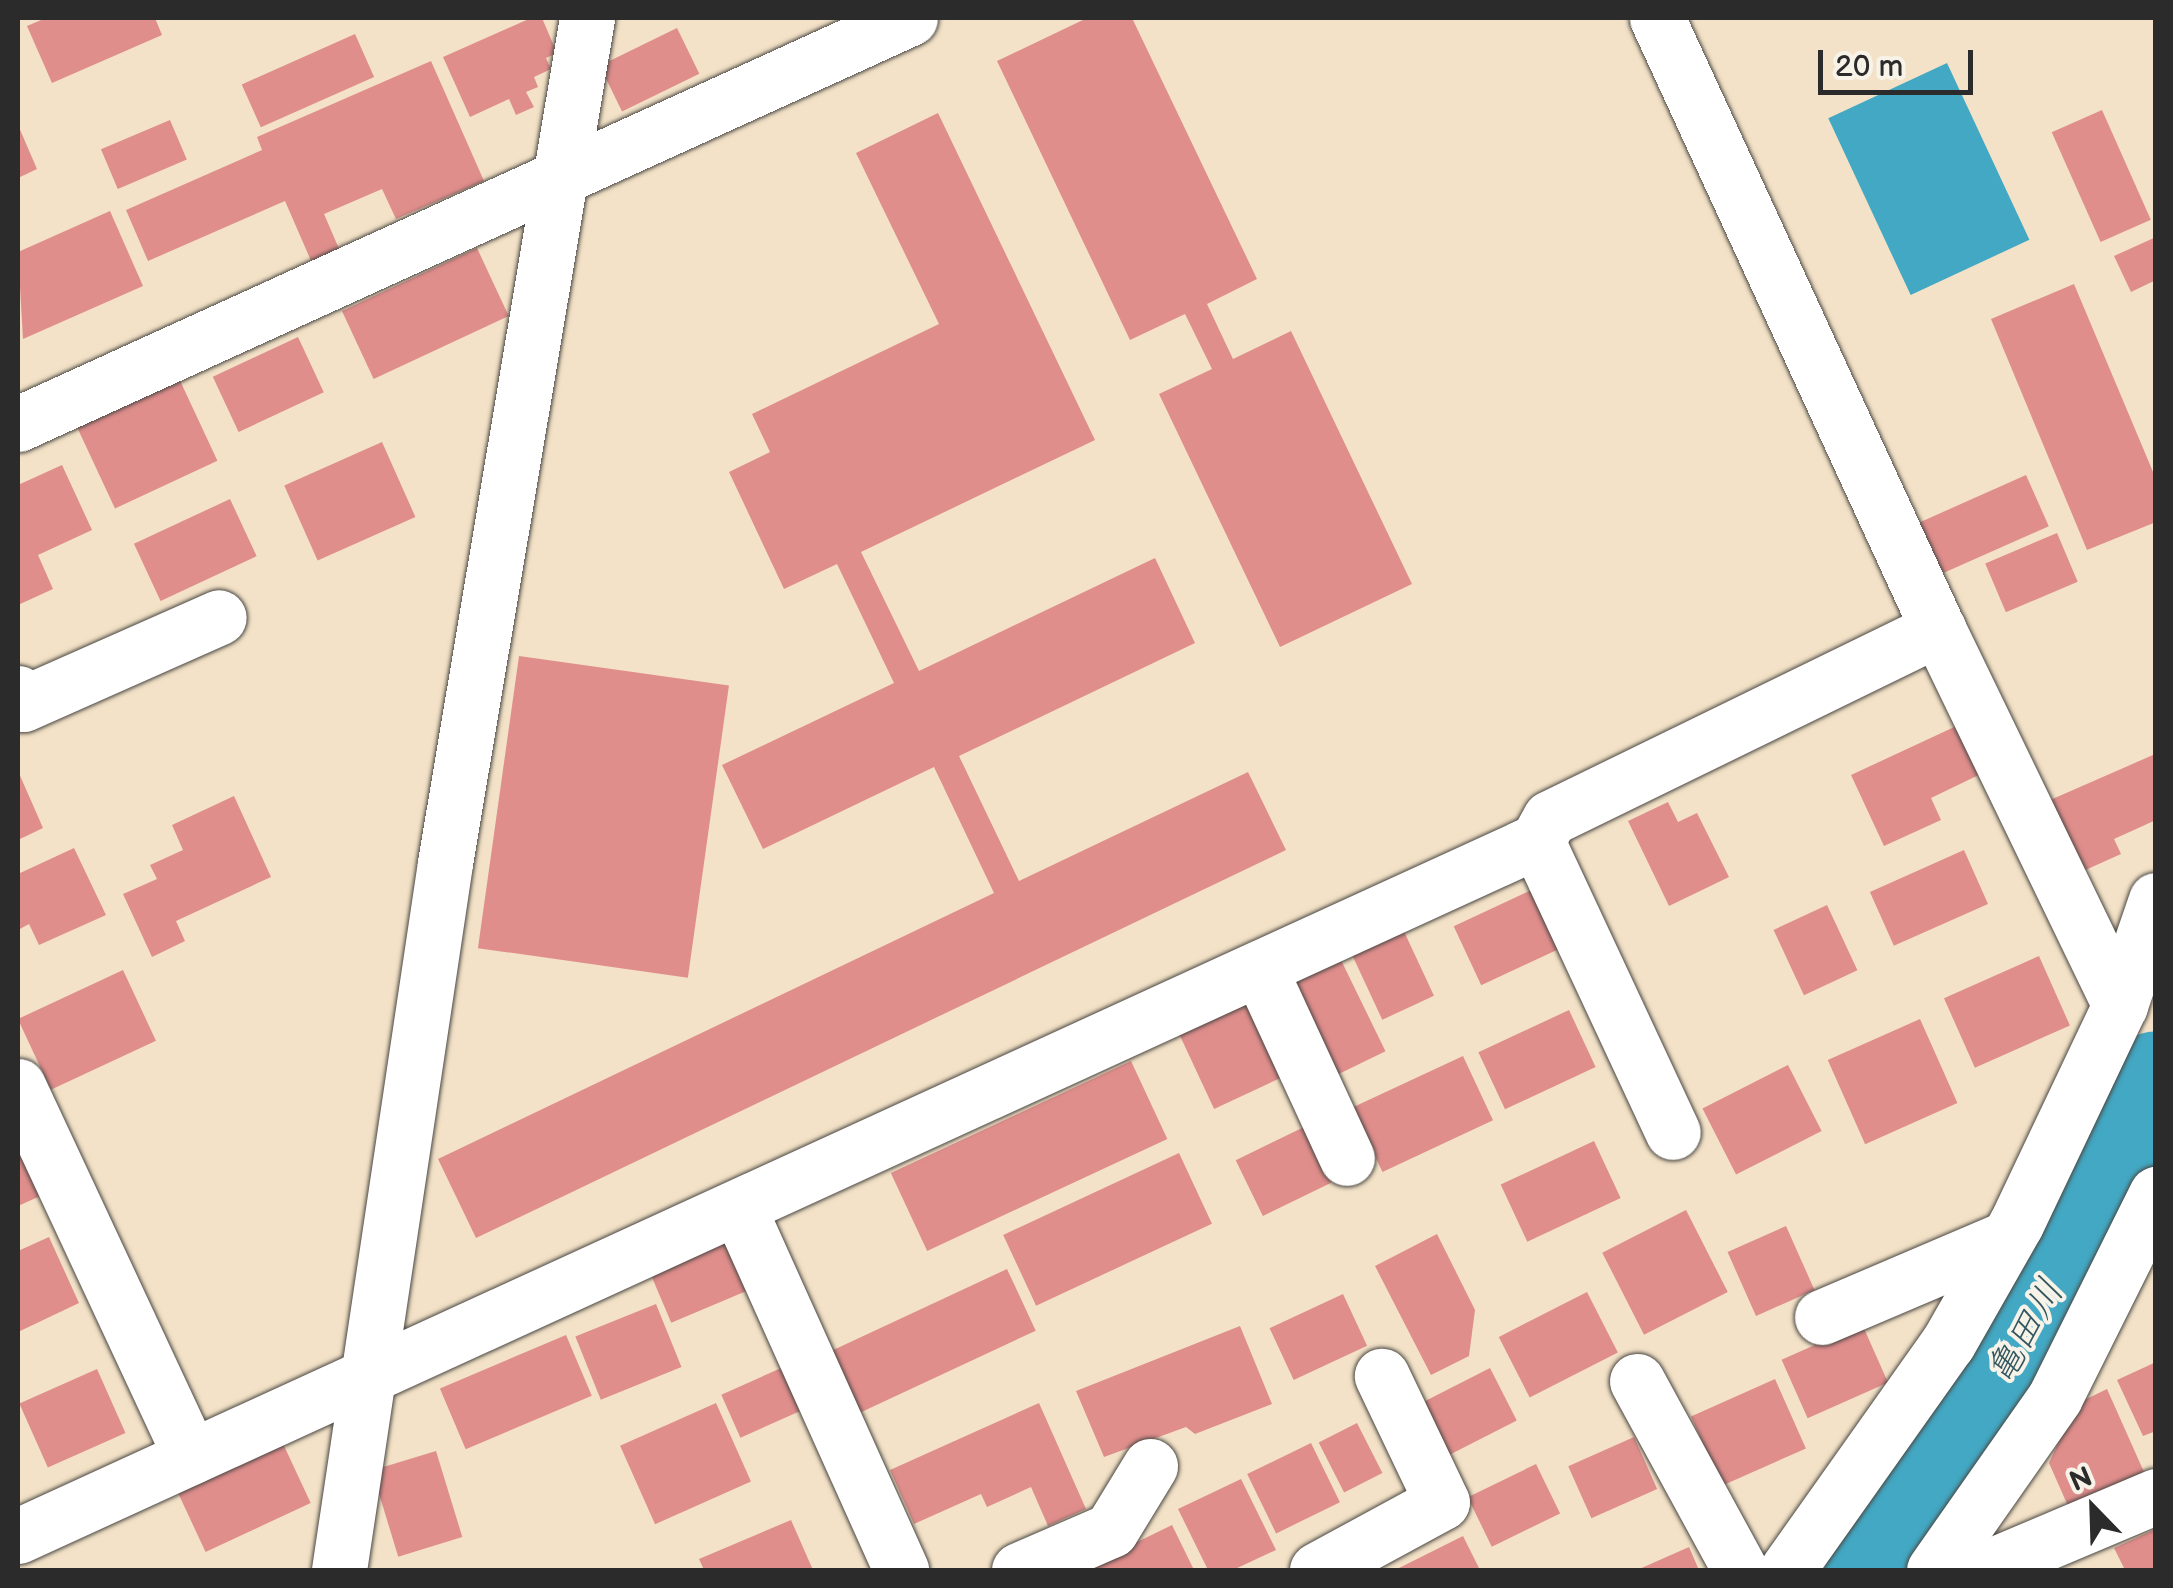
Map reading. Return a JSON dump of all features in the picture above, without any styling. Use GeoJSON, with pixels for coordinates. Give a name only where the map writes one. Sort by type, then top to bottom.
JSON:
{"type":"FeatureCollection","features":[{"type":"Feature","properties":{"kind":"street"},"geometry":{"type":"LineString","coordinates":[[338,1570],[363,1382],[565,175],[587,18]]}},
{"type":"Feature","properties":{"kind":"street"},"geometry":{"type":"LineString","coordinates":[[18,424],[910,18]]}},
{"type":"Feature","properties":{"kind":"street"},"geometry":{"type":"LineString","coordinates":[[1657,18],[1938,629],[2120,1004]]}},
{"type":"Feature","properties":{"kind":"street"},"geometry":{"type":"LineString","coordinates":[[18,693],[22,704],[219,617]]}},
{"type":"Feature","properties":{"kind":"street"},"geometry":{"type":"LineString","coordinates":[[18,1536],[363,1382],[1537,840],[1550,818],[1938,629]]}},
{"type":"Feature","properties":{"kind":"street"},"geometry":{"type":"LineString","coordinates":[[1537,840],[1673,1132]]}},
{"type":"Feature","properties":{"kind":"street"},"geometry":{"type":"LineString","coordinates":[[1787,1570],[1948,1343],[2007,1238],[2120,1004],[2156,900]]}},
{"type":"Feature","properties":{"kind":"street"},"geometry":{"type":"LineString","coordinates":[[1260,970],[1347,1158]]}},
{"type":"Feature","properties":{"kind":"street"},"geometry":{"type":"LineString","coordinates":[[18,1086],[191,1457]]}},
{"type":"Feature","properties":{"kind":"street"},"geometry":{"type":"LineString","coordinates":[[1934,1570],[2056,1397],[2156,1194]]}},
{"type":"Feature","properties":{"kind":"street"},"geometry":{"type":"LineString","coordinates":[[739,1209],[901,1570]]}},
{"type":"Feature","properties":{"kind":"street"},"geometry":{"type":"LineString","coordinates":[[1822,1317],[2007,1238]]}},
{"type":"Feature","properties":{"kind":"street"},"geometry":{"type":"LineString","coordinates":[[1317,1570],[1442,1502],[1382,1376]]}},
{"type":"Feature","properties":{"kind":"street"},"geometry":{"type":"LineString","coordinates":[[1637,1382],[1740,1570]]}},
{"type":"Feature","properties":{"kind":"street"},"geometry":{"type":"LineString","coordinates":[[1019,1570],[1110,1530],[1150,1466]]}},
{"type":"Feature","properties":{"kind":"street"},"geometry":{"type":"LineString","coordinates":[[1982,1570],[2156,1496]]}},
{"type":"Feature","properties":{"kind":"water"},"geometry":{"type":"Polygon","coordinates":[[[1947,63],[2029,240],[1911,295],[1828,118],[1947,63]]]}},
{"type":"Feature","properties":{"kind":"building"},"geometry":{"type":"Polygon","coordinates":[[[46,18],[155,18],[162,35],[52,83],[27,26],[46,18]]]}},
{"type":"Feature","properties":{"kind":"building"},"geometry":{"type":"Polygon","coordinates":[[[531,18],[542,18],[557,53],[546,58],[551,69],[534,77],[538,87],[526,92],[534,107],[516,115],[509,99],[470,117],[443,57],[531,18]]]}},
{"type":"Feature","properties":{"kind":"building"},"geometry":{"type":"Polygon","coordinates":[[[1087,18],[1132,18],[1257,279],[1207,304],[1233,359],[1291,331],[1412,584],[1280,647],[1159,394],[1212,369],[1185,314],[1130,340],[997,61],[1087,18]]]}},
{"type":"Feature","properties":{"kind":"building"},"geometry":{"type":"Polygon","coordinates":[[[677,28],[699,74],[622,112],[600,66],[677,28]]]}},
{"type":"Feature","properties":{"kind":"building"},"geometry":{"type":"Polygon","coordinates":[[[355,34],[374,77],[261,127],[242,84],[355,34]]]}},
{"type":"Feature","properties":{"kind":"building"},"geometry":{"type":"Polygon","coordinates":[[[431,61],[484,181],[396,219],[382,189],[324,214],[343,258],[315,270],[285,201],[148,261],[126,210],[262,150],[257,137],[431,61]]]}},
{"type":"Feature","properties":{"kind":"building"},"geometry":{"type":"Polygon","coordinates":[[[2102,110],[2151,220],[2101,242],[2052,132],[2102,110]]]}},
{"type":"Feature","properties":{"kind":"building"},"geometry":{"type":"Polygon","coordinates":[[[938,113],[1095,440],[861,552],[919,671],[1155,558],[1195,643],[959,756],[1019,881],[1248,772],[1286,850],[476,1238],[438,1159],[994,893],[934,767],[763,849],[722,765],[894,683],[837,564],[784,589],[729,472],[770,452],[752,414],[939,324],[856,153],[938,113]]]}},
{"type":"Feature","properties":{"kind":"building"},"geometry":{"type":"Polygon","coordinates":[[[170,120],[187,160],[118,189],[101,149],[170,120]]]}},
{"type":"Feature","properties":{"kind":"building"},"geometry":{"type":"Polygon","coordinates":[[[18,125],[37,169],[18,178],[18,125]]]}},
{"type":"Feature","properties":{"kind":"building"},"geometry":{"type":"Polygon","coordinates":[[[110,211],[143,286],[23,339],[18,252],[110,211]]]}},
{"type":"Feature","properties":{"kind":"building"},"geometry":{"type":"Polygon","coordinates":[[[2156,237],[2156,280],[2131,292],[2114,256],[2156,237]]]}},
{"type":"Feature","properties":{"kind":"building"},"geometry":{"type":"Polygon","coordinates":[[[477,248],[509,316],[374,379],[342,311],[477,248]]]}},
{"type":"Feature","properties":{"kind":"building"},"geometry":{"type":"Polygon","coordinates":[[[2074,284],[2156,479],[2156,522],[2087,550],[1991,319],[2074,284]]]}},
{"type":"Feature","properties":{"kind":"building"},"geometry":{"type":"Polygon","coordinates":[[[298,337],[324,392],[239,432],[213,377],[298,337]]]}},
{"type":"Feature","properties":{"kind":"building"},"geometry":{"type":"Polygon","coordinates":[[[176,372],[217,461],[115,509],[74,420],[176,372]]]}},
{"type":"Feature","properties":{"kind":"building"},"geometry":{"type":"Polygon","coordinates":[[[382,442],[415,517],[318,560],[284,486],[382,442]]]}},
{"type":"Feature","properties":{"kind":"building"},"geometry":{"type":"Polygon","coordinates":[[[62,465],[92,530],[38,555],[53,589],[18,605],[18,485],[62,465]]]}},
{"type":"Feature","properties":{"kind":"building"},"geometry":{"type":"Polygon","coordinates":[[[2026,475],[2049,526],[1938,575],[1915,524],[2026,475]]]}},
{"type":"Feature","properties":{"kind":"building"},"geometry":{"type":"Polygon","coordinates":[[[230,499],[257,556],[161,601],[134,544],[230,499]]]}},
{"type":"Feature","properties":{"kind":"building"},"geometry":{"type":"Polygon","coordinates":[[[2057,533],[2078,582],[2006,612],[1985,563],[2057,533]]]}},
{"type":"Feature","properties":{"kind":"building"},"geometry":{"type":"Polygon","coordinates":[[[519,656],[729,686],[688,978],[478,948],[519,656]]]}},
{"type":"Feature","properties":{"kind":"building"},"geometry":{"type":"Polygon","coordinates":[[[1965,722],[1987,771],[1931,798],[1941,820],[1884,846],[1851,775],[1965,722]]]}},
{"type":"Feature","properties":{"kind":"building"},"geometry":{"type":"Polygon","coordinates":[[[2153,755],[2156,820],[2114,839],[2121,854],[2072,876],[2041,804],[2153,755]]]}},
{"type":"Feature","properties":{"kind":"building"},"geometry":{"type":"Polygon","coordinates":[[[18,771],[43,828],[18,840],[18,771]]]}},
{"type":"Feature","properties":{"kind":"building"},"geometry":{"type":"Polygon","coordinates":[[[234,796],[271,877],[176,921],[185,941],[152,957],[123,894],[157,879],[150,865],[183,850],[172,825],[234,796]]]}},
{"type":"Feature","properties":{"kind":"building"},"geometry":{"type":"Polygon","coordinates":[[[1668,802],[1678,822],[1697,813],[1729,877],[1669,906],[1628,821],[1668,802]]]}},
{"type":"Feature","properties":{"kind":"building"},"geometry":{"type":"Polygon","coordinates":[[[74,848],[106,915],[39,945],[29,924],[18,930],[18,874],[74,848]]]}},
{"type":"Feature","properties":{"kind":"building"},"geometry":{"type":"Polygon","coordinates":[[[1964,850],[1988,904],[1894,946],[1870,892],[1964,850]]]}},
{"type":"Feature","properties":{"kind":"building"},"geometry":{"type":"Polygon","coordinates":[[[1538,887],[1565,946],[1481,985],[1454,926],[1538,887]]]}},
{"type":"Feature","properties":{"kind":"building"},"geometry":{"type":"Polygon","coordinates":[[[1827,905],[1857,970],[1804,995],[1774,930],[1827,905]]]}},
{"type":"Feature","properties":{"kind":"building"},"geometry":{"type":"Polygon","coordinates":[[[1401,925],[1434,996],[1382,1020],[1349,949],[1401,925]]]}},
{"type":"Feature","properties":{"kind":"building"},"geometry":{"type":"Polygon","coordinates":[[[1339,956],[1385,1051],[1328,1079],[1281,984],[1339,956]]]}},
{"type":"Feature","properties":{"kind":"building"},"geometry":{"type":"Polygon","coordinates":[[[2039,956],[2070,1025],[1975,1068],[1944,998],[2039,956]]]}},
{"type":"Feature","properties":{"kind":"building"},"geometry":{"type":"Polygon","coordinates":[[[123,970],[156,1041],[51,1090],[18,1019],[123,970]]]}},
{"type":"Feature","properties":{"kind":"building"},"geometry":{"type":"Polygon","coordinates":[[[1247,1002],[1282,1077],[1214,1109],[1179,1034],[1247,1002]]]}},
{"type":"Feature","properties":{"kind":"building"},"geometry":{"type":"Polygon","coordinates":[[[1569,1010],[1596,1067],[1505,1109],[1478,1052],[1569,1010]]]}},
{"type":"Feature","properties":{"kind":"building"},"geometry":{"type":"Polygon","coordinates":[[[1920,1019],[1957,1103],[1865,1144],[1828,1060],[1920,1019]]]}},
{"type":"Feature","properties":{"kind":"building"},"geometry":{"type":"Polygon","coordinates":[[[1463,1056],[1493,1120],[1382,1172],[1352,1108],[1463,1056]]]}},
{"type":"Feature","properties":{"kind":"building"},"geometry":{"type":"Polygon","coordinates":[[[1131,1061],[1167,1139],[927,1251],[891,1173],[1131,1061]]]}},
{"type":"Feature","properties":{"kind":"building"},"geometry":{"type":"Polygon","coordinates":[[[1788,1065],[1822,1131],[1736,1175],[1702,1109],[1788,1065]]]}},
{"type":"Feature","properties":{"kind":"building"},"geometry":{"type":"Polygon","coordinates":[[[1304,1127],[1331,1183],[1263,1216],[1236,1160],[1304,1127]]]}},
{"type":"Feature","properties":{"kind":"building"},"geometry":{"type":"Polygon","coordinates":[[[1594,1141],[1621,1198],[1527,1242],[1501,1185],[1594,1141]]]}},
{"type":"Feature","properties":{"kind":"building"},"geometry":{"type":"Polygon","coordinates":[[[18,1145],[47,1193],[18,1206],[18,1145]]]}},
{"type":"Feature","properties":{"kind":"building"},"geometry":{"type":"Polygon","coordinates":[[[1179,1153],[1212,1224],[1036,1306],[1003,1235],[1179,1153]]]}},
{"type":"Feature","properties":{"kind":"building"},"geometry":{"type":"Polygon","coordinates":[[[1686,1210],[1728,1292],[1644,1335],[1602,1253],[1686,1210]]]}},
{"type":"Feature","properties":{"kind":"building"},"geometry":{"type":"Polygon","coordinates":[[[1786,1226],[1814,1290],[1756,1316],[1728,1252],[1786,1226]]]}},
{"type":"Feature","properties":{"kind":"building"},"geometry":{"type":"Polygon","coordinates":[[[1437,1234],[1475,1310],[1469,1356],[1431,1375],[1375,1266],[1437,1234]]]}},
{"type":"Feature","properties":{"kind":"building"},"geometry":{"type":"Polygon","coordinates":[[[722,1235],[746,1291],[671,1323],[647,1267],[722,1235]]]}},
{"type":"Feature","properties":{"kind":"building"},"geometry":{"type":"Polygon","coordinates":[[[49,1237],[79,1303],[18,1332],[18,1251],[49,1237]]]}},
{"type":"Feature","properties":{"kind":"building"},"geometry":{"type":"Polygon","coordinates":[[[1007,1269],[1036,1331],[857,1414],[828,1352],[1007,1269]]]}},
{"type":"Feature","properties":{"kind":"building"},"geometry":{"type":"Polygon","coordinates":[[[1587,1292],[1618,1353],[1530,1398],[1499,1337],[1587,1292]]]}},
{"type":"Feature","properties":{"kind":"building"},"geometry":{"type":"Polygon","coordinates":[[[1343,1294],[1367,1346],[1294,1380],[1270,1328],[1343,1294]]]}},
{"type":"Feature","properties":{"kind":"building"},"geometry":{"type":"Polygon","coordinates":[[[656,1304],[681,1367],[601,1400],[575,1337],[656,1304]]]}},
{"type":"Feature","properties":{"kind":"building"},"geometry":{"type":"Polygon","coordinates":[[[1862,1324],[1888,1382],[1808,1418],[1782,1360],[1862,1324]]]}},
{"type":"Feature","properties":{"kind":"building"},"geometry":{"type":"Polygon","coordinates":[[[1240,1326],[1272,1404],[1195,1434],[1186,1427],[1104,1457],[1076,1391],[1240,1326]]]}},
{"type":"Feature","properties":{"kind":"building"},"geometry":{"type":"Polygon","coordinates":[[[566,1335],[592,1396],[466,1449],[440,1389],[566,1335]]]}},
{"type":"Feature","properties":{"kind":"building"},"geometry":{"type":"Polygon","coordinates":[[[2156,1362],[2156,1431],[2143,1436],[2117,1380],[2156,1362]]]}},
{"type":"Feature","properties":{"kind":"building"},"geometry":{"type":"Polygon","coordinates":[[[788,1365],[807,1408],[740,1438],[721,1395],[788,1365]]]}},
{"type":"Feature","properties":{"kind":"building"},"geometry":{"type":"Polygon","coordinates":[[[1490,1368],[1517,1421],[1449,1455],[1422,1403],[1490,1368]]]}},
{"type":"Feature","properties":{"kind":"building"},"geometry":{"type":"Polygon","coordinates":[[[97,1369],[125,1433],[48,1468],[19,1404],[97,1369]]]}},
{"type":"Feature","properties":{"kind":"building"},"geometry":{"type":"Polygon","coordinates":[[[1775,1379],[1806,1448],[1722,1486],[1691,1416],[1775,1379]]]}},
{"type":"Feature","properties":{"kind":"building"},"geometry":{"type":"Polygon","coordinates":[[[2107,1389],[2144,1472],[2068,1506],[2049,1463],[2076,1404],[2107,1389]]]}},
{"type":"Feature","properties":{"kind":"building"},"geometry":{"type":"Polygon","coordinates":[[[716,1403],[751,1482],[655,1524],[620,1446],[716,1403]]]}},
{"type":"Feature","properties":{"kind":"building"},"geometry":{"type":"Polygon","coordinates":[[[1039,1403],[1086,1509],[1048,1526],[1031,1487],[987,1507],[981,1494],[914,1524],[890,1470],[1039,1403]]]}},
{"type":"Feature","properties":{"kind":"building"},"geometry":{"type":"Polygon","coordinates":[[[1357,1423],[1382,1473],[1344,1492],[1319,1443],[1357,1423]]]}},
{"type":"Feature","properties":{"kind":"building"},"geometry":{"type":"Polygon","coordinates":[[[279,1435],[311,1503],[206,1552],[174,1484],[279,1435]]]}},
{"type":"Feature","properties":{"kind":"building"},"geometry":{"type":"Polygon","coordinates":[[[1634,1437],[1657,1489],[1591,1518],[1568,1466],[1634,1437]]]}},
{"type":"Feature","properties":{"kind":"building"},"geometry":{"type":"Polygon","coordinates":[[[1311,1443],[1340,1502],[1276,1533],[1247,1474],[1311,1443]]]}},
{"type":"Feature","properties":{"kind":"building"},"geometry":{"type":"Polygon","coordinates":[[[436,1451],[462,1537],[398,1557],[372,1471],[436,1451]]]}},
{"type":"Feature","properties":{"kind":"building"},"geometry":{"type":"Polygon","coordinates":[[[1536,1464],[1560,1513],[1492,1547],[1468,1497],[1536,1464]]]}},
{"type":"Feature","properties":{"kind":"building"},"geometry":{"type":"Polygon","coordinates":[[[1241,1479],[1276,1550],[1233,1570],[1208,1570],[1178,1509],[1241,1479]]]}},
{"type":"Feature","properties":{"kind":"building"},"geometry":{"type":"Polygon","coordinates":[[[791,1520],[813,1570],[704,1570],[699,1559],[791,1520]]]}},
{"type":"Feature","properties":{"kind":"building"},"geometry":{"type":"Polygon","coordinates":[[[1172,1525],[1194,1570],[1080,1570],[1172,1525]]]}},
{"type":"Feature","properties":{"kind":"building"},"geometry":{"type":"Polygon","coordinates":[[[2156,1529],[2156,1570],[2125,1570],[2114,1548],[2156,1529]]]}},
{"type":"Feature","properties":{"kind":"building"},"geometry":{"type":"Polygon","coordinates":[[[1463,1536],[1480,1570],[1395,1570],[1463,1536]]]}},
{"type":"Feature","properties":{"kind":"building"},"geometry":{"type":"Polygon","coordinates":[[[1689,1547],[1699,1570],[1637,1570],[1689,1547]]]}},
{"type":"Feature","properties":{"kind":"waterway","name":"亀田川"},"geometry":{"type":"LineString","coordinates":[[1869,1570],[2033,1329],[2156,1077]]}}]}
